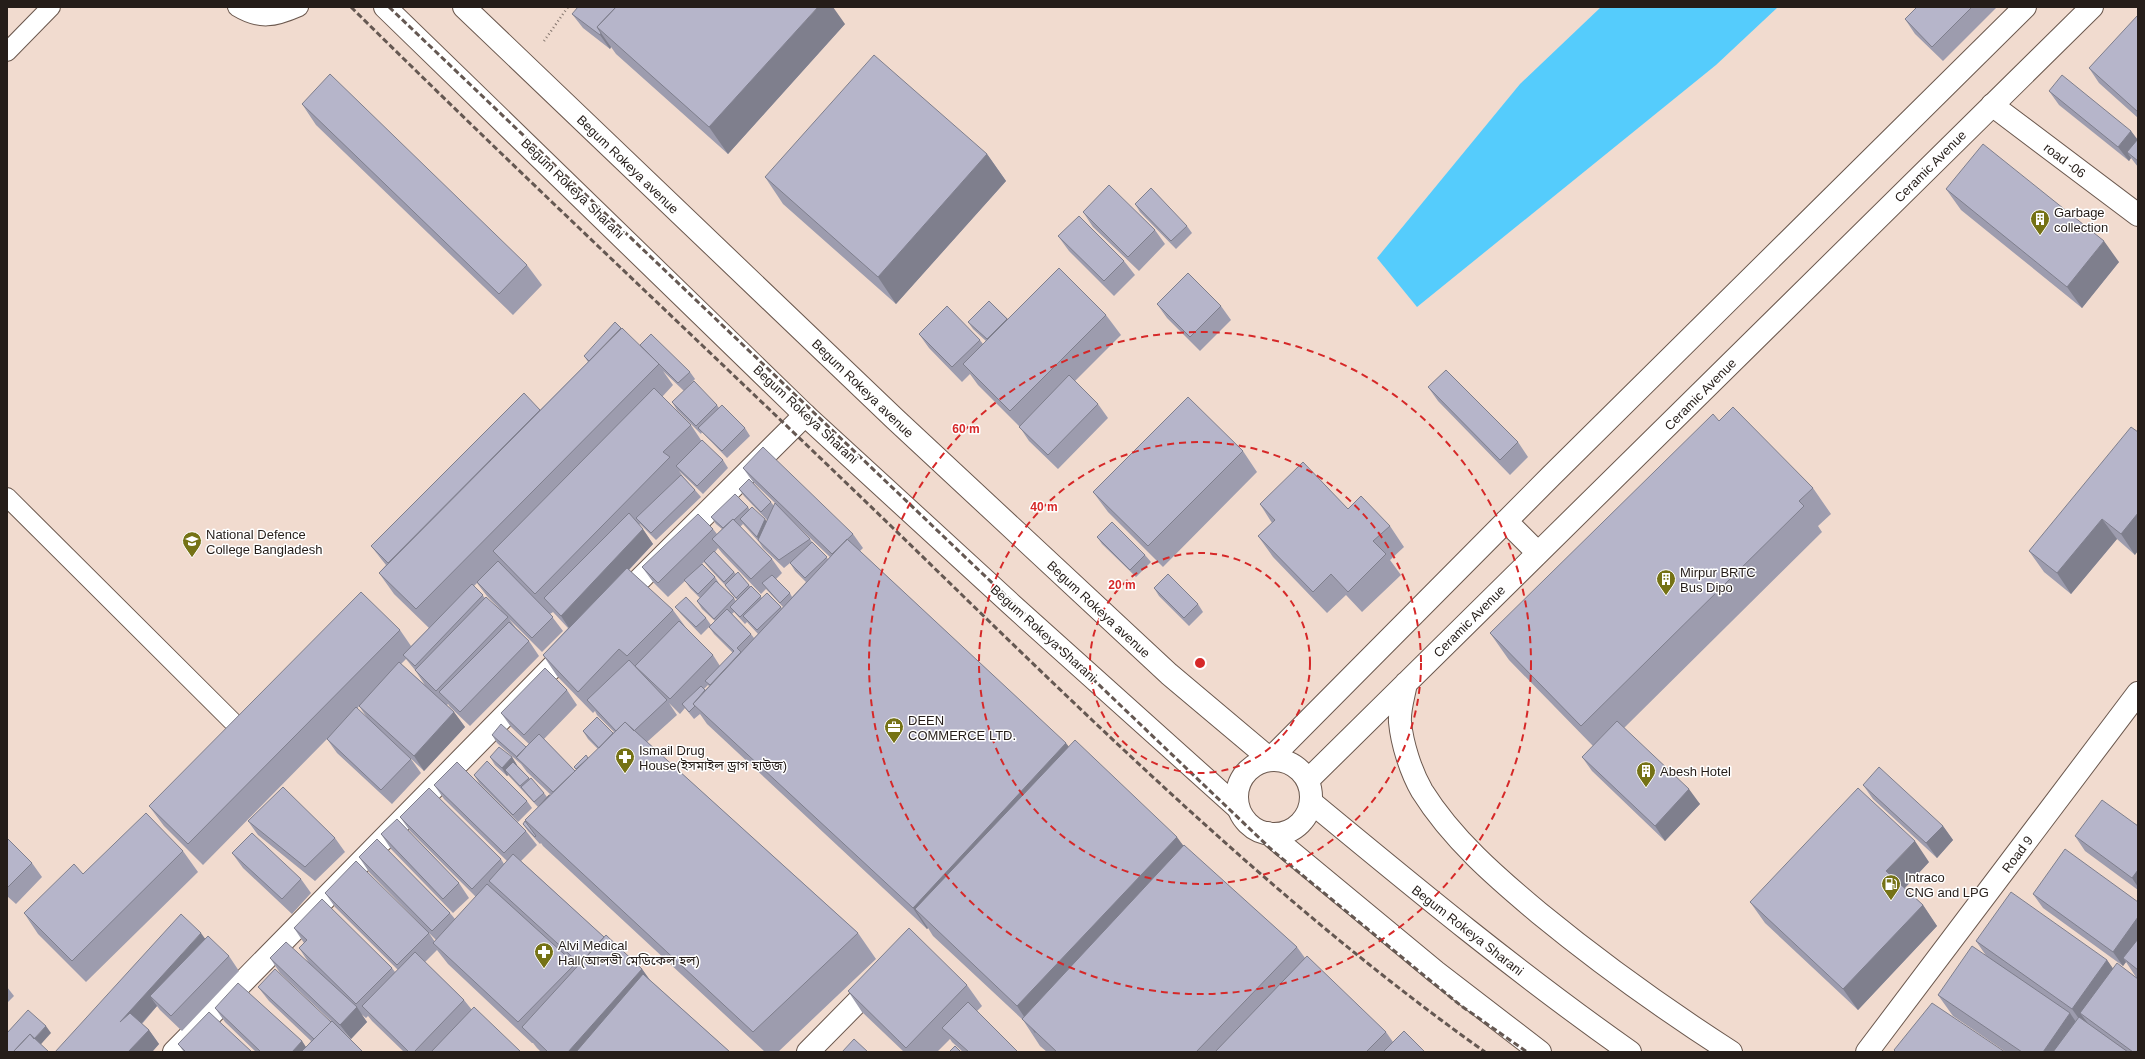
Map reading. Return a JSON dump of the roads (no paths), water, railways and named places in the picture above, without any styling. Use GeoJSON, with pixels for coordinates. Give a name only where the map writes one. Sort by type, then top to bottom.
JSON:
{"type":"FeatureCollection","features":[{"type":"Feature","properties":{"kind":"main road","name":"Begum Rokeya Sharani"},"geometry":{"type":"LineString","coordinates":[[385,7],[805,414],[1012,605],[1238,808]]}},
{"type":"Feature","properties":{"kind":"main road","name":"Begum Rokeya avenue"},"geometry":{"type":"LineString","coordinates":[[464,7],[906,430],[1169,674],[1270,759]]}},
{"type":"Feature","properties":{"kind":"main road"},"geometry":{"type":"LineString","coordinates":[[1270,759],[1506,522],[2025,7]]}},
{"type":"Feature","properties":{"kind":"main road","name":"Ceramic Avenue"},"geometry":{"type":"LineString","coordinates":[[1308,780],[2092,7]]}},
{"type":"Feature","properties":{"kind":"main road","name":"road -06"},"geometry":{"type":"LineString","coordinates":[[1992,105],[2138,215]]}},
{"type":"Feature","properties":{"kind":"main road"},"geometry":{"type":"LineString","coordinates":[[604,615],[805,414]]}},
{"type":"Feature","properties":{"kind":"main road"},"geometry":{"type":"LineString","coordinates":[[1506,522],[1538,553]]}},
{"type":"Feature","properties":{"kind":"main road"},"geometry":{"type":"LineString","coordinates":[[174,1052],[587,632]]}},
{"type":"Feature","properties":{"kind":"main road"},"geometry":{"type":"LineString","coordinates":[[1406,683],[1400,721],[1407,754],[1422,790],[1450,829],[1493,875],[1574,942],[1665,1010],[1731,1052]]}},
{"type":"Feature","properties":{"kind":"main road","name":"Road 9"},"geometry":{"type":"LineString","coordinates":[[1867,1052],[2138,693]]}},
{"type":"Feature","properties":{"kind":"main road"},"geometry":{"type":"LineString","coordinates":[[1268,833],[1280,834],[1291,830],[1301,823],[1308,813],[1311,802],[1311,791],[1308,780],[1301,771],[1292,764],[1282,760],[1270,759],[1259,762],[1250,768],[1243,776],[1238,786],[1236,797],[1238,808],[1249,825],[1268,833],[1436,972],[1540,1052]]}},
{"type":"Feature","properties":{"kind":"main road","name":"Begum Rokeya Sharani"},"geometry":{"type":"LineString","coordinates":[[1311,802],[1471,933],[1586,1022],[1630,1052]]}},
{"type":"Feature","properties":{"kind":"main road"},"geometry":{"type":"LineString","coordinates":[[808,1052],[894,966]]}},
{"type":"Feature","properties":{"kind":"lane"},"geometry":{"type":"LineString","coordinates":[[7,52],[51,7]]}},
{"type":"Feature","properties":{"kind":"lane"},"geometry":{"type":"LineString","coordinates":[[237,7],[252,16],[268,17],[286,13],[299,7]]}},
{"type":"Feature","properties":{"kind":"lane"},"geometry":{"type":"LineString","coordinates":[[7,497],[246,735],[262,718]]}},
{"type":"Feature","properties":{"kind":"water"},"geometry":{"type":"Polygon","coordinates":[[[1601,7],[1778,7],[1716,65],[1417,307],[1377,258],[1520,84],[1601,7]]]}},
{"type":"Feature","properties":{"kind":"railway"},"geometry":{"type":"LineString","coordinates":[[351,7],[485,138],[1035,666],[1179,801],[1328,931],[1406,993],[1485,1052]]}},
{"type":"Feature","properties":{"kind":"railway"},"geometry":{"type":"LineString","coordinates":[[389,7],[1273,851],[1460,1005],[1527,1052]]}},
{"type":"Feature","properties":{"kind":"place","name":"Garbage collection"},"geometry":{"type":"Point","coordinates":[2040,236]}},
{"type":"Feature","properties":{"kind":"place","name":"National Defence College Bangladesh"},"geometry":{"type":"Point","coordinates":[192,558]}},
{"type":"Feature","properties":{"kind":"place","name":"Mirpur BRTC Bus Dipo"},"geometry":{"type":"Point","coordinates":[1666,596]}},
{"type":"Feature","properties":{"kind":"place","name":"DEEN COMMERCE LTD."},"geometry":{"type":"Point","coordinates":[894,744]}},
{"type":"Feature","properties":{"kind":"place","name":"Ismail Drug House(ইসমাইল ড্রাগ হাউজ)"},"geometry":{"type":"Point","coordinates":[625,774]}},
{"type":"Feature","properties":{"kind":"place","name":"Abesh Hotel"},"geometry":{"type":"Point","coordinates":[1646,788]}},
{"type":"Feature","properties":{"kind":"place","name":"Intraco CNG and LPG"},"geometry":{"type":"Point","coordinates":[1891,901]}},
{"type":"Feature","properties":{"kind":"place","name":"Alvi Medical Hall(আলভী মেডিকেল হল)"},"geometry":{"type":"Point","coordinates":[544,969]}}]}
